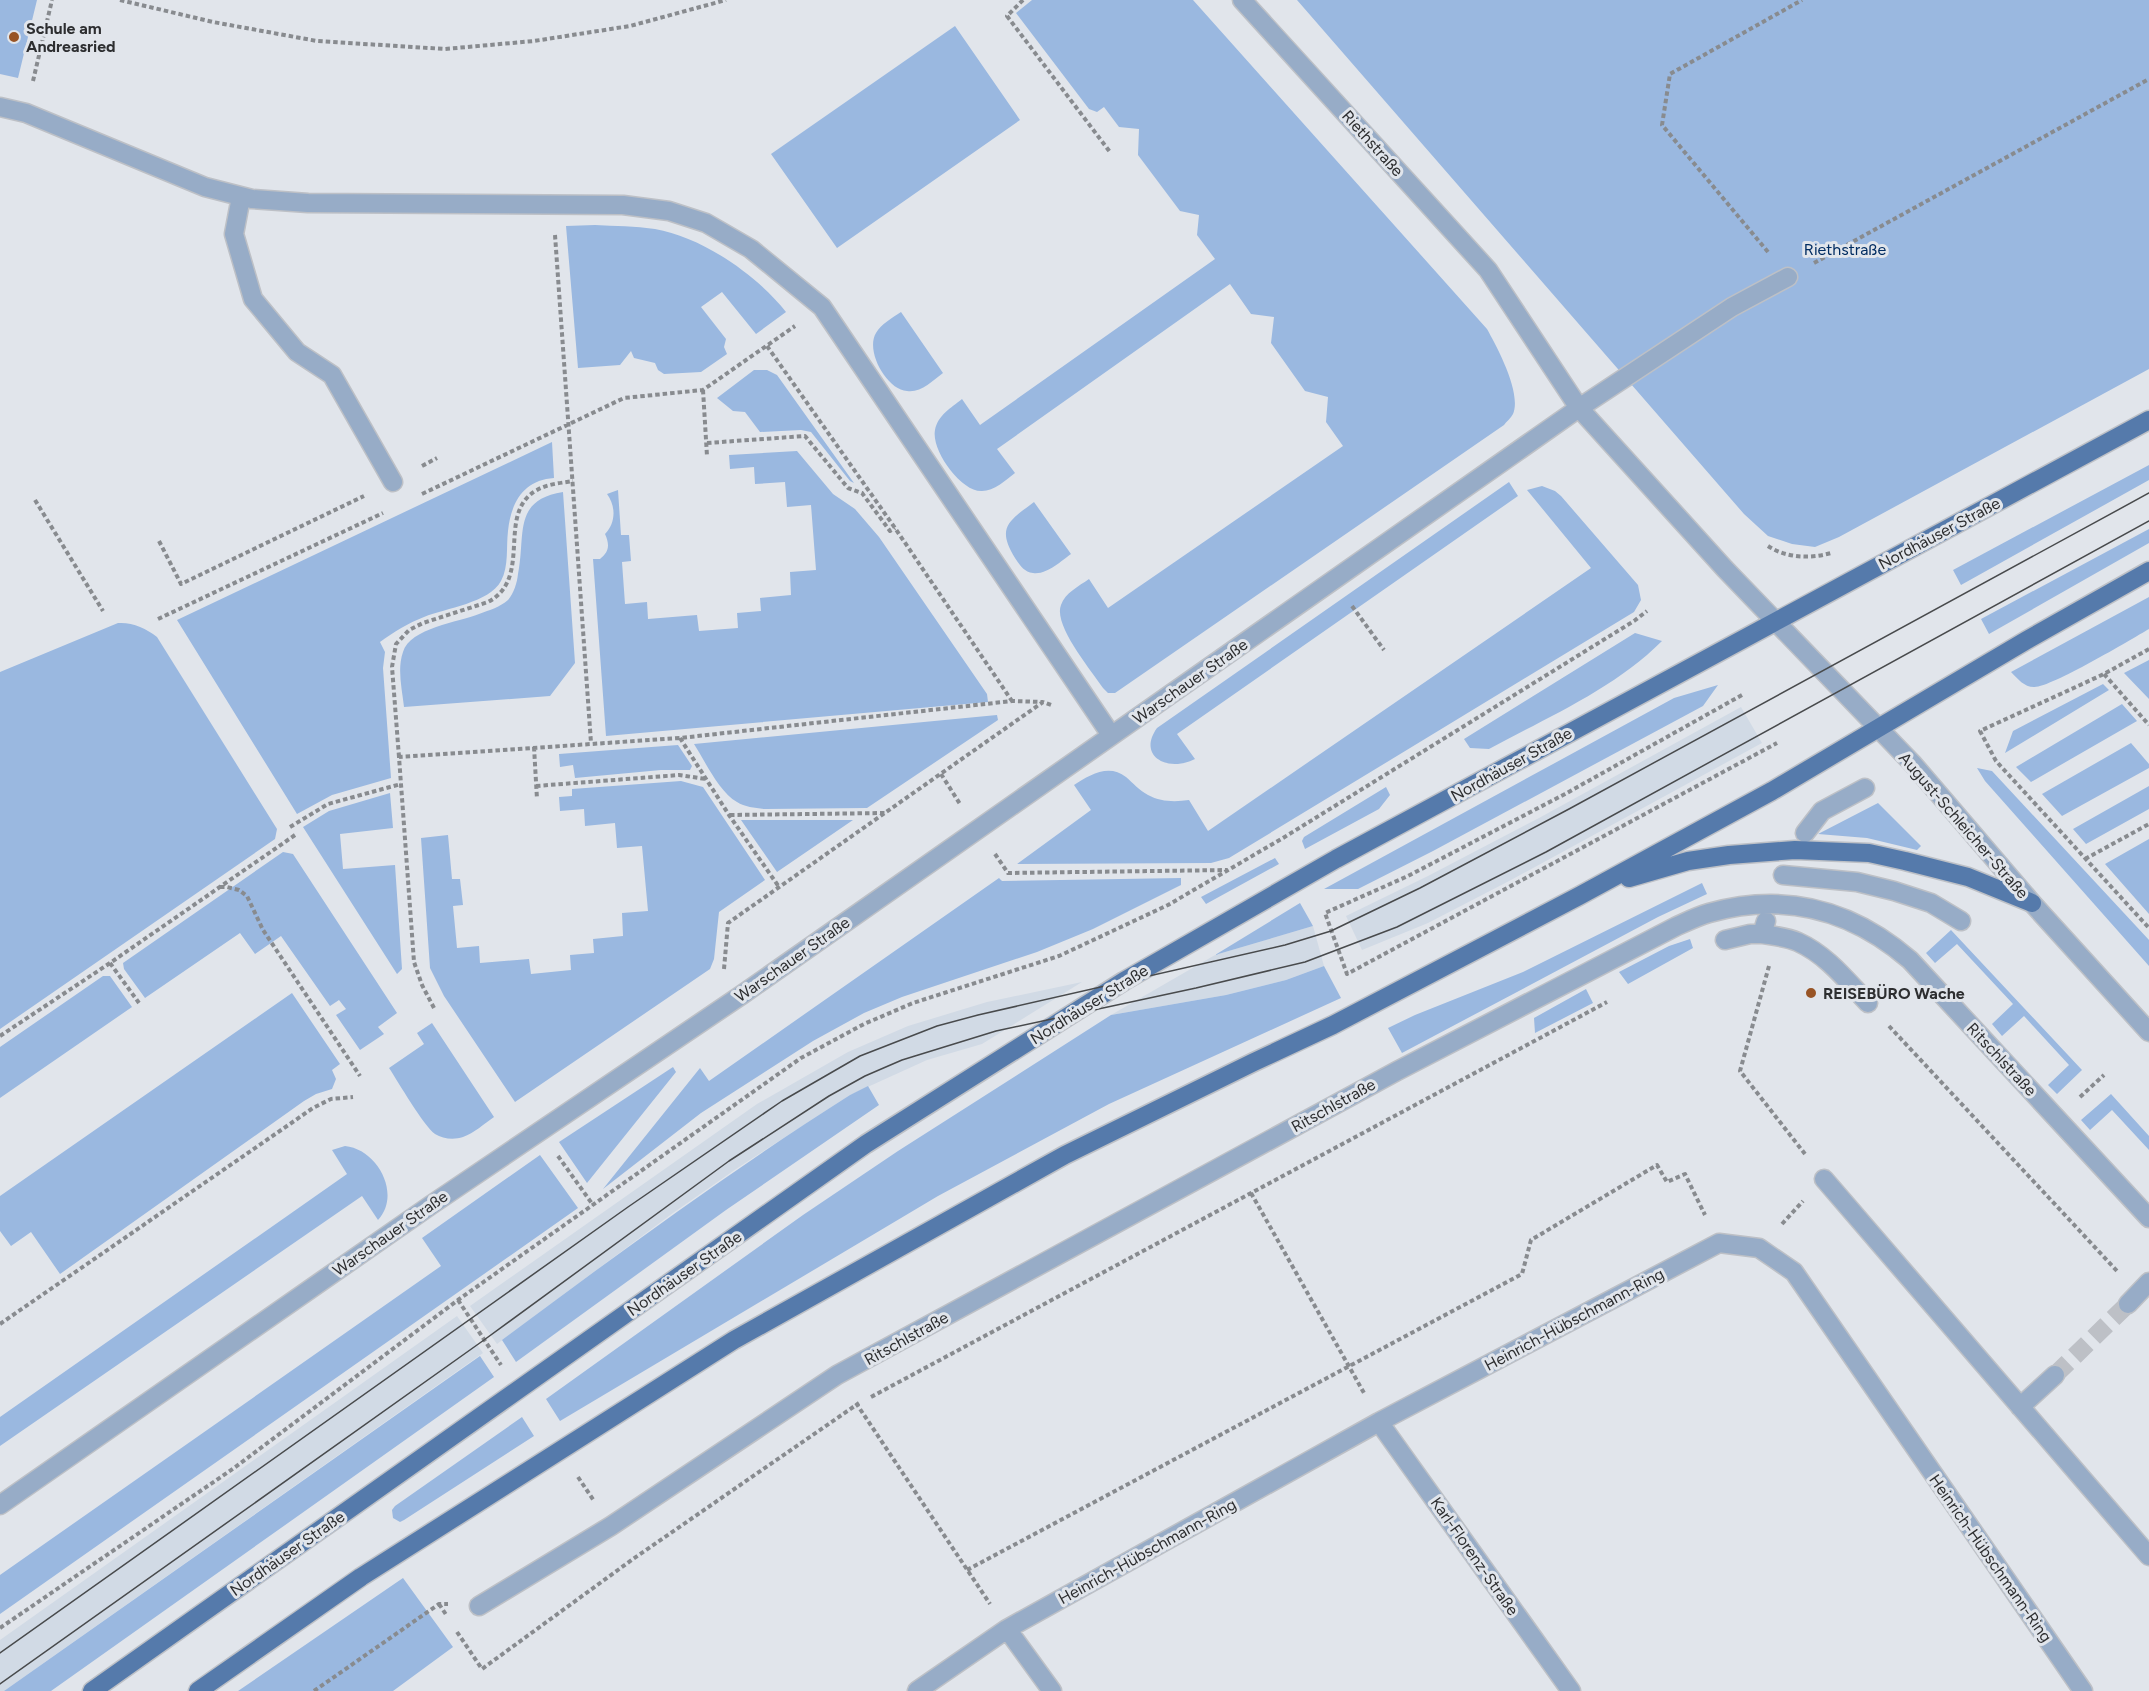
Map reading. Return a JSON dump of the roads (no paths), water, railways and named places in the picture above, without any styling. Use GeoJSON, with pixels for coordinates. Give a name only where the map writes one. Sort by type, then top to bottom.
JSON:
{"type":"FeatureCollection","features":[{"type":"Feature","properties":{"kind":"main road","name":"Nordhäuser Straße"},"geometry":{"type":"LineString","coordinates":[[92,1691],[875,1138],[1124,981],[1305,876],[2149,420]]}},
{"type":"Feature","properties":{"kind":"main road"},"geometry":{"type":"LineString","coordinates":[[198,1691],[361,1576],[734,1340],[1065,1155],[1354,1015],[1579,896],[1772,791],[2149,571]]}},
{"type":"Feature","properties":{"kind":"main road"},"geometry":{"type":"LineString","coordinates":[[1579,896],[1637,875],[1688,861],[1795,850],[1869,853],[1905,861],[1968,877],[2032,903]]}},
{"type":"Feature","properties":{"kind":"street","name":"Riethstraße"},"geometry":{"type":"LineString","coordinates":[[1242,0],[1488,270],[1579,408],[1775,621]]}},
{"type":"Feature","properties":{"kind":"street"},"geometry":{"type":"LineString","coordinates":[[0,107],[26,113],[206,187],[241,197],[308,203],[623,205],[669,211],[706,223],[751,249],[822,307],[1111,735]]}},
{"type":"Feature","properties":{"kind":"street"},"geometry":{"type":"LineString","coordinates":[[241,197],[234,234],[253,299],[297,352],[332,375],[393,482]]}},
{"type":"Feature","properties":{"kind":"street","name":"Warschauer Straße"},"geometry":{"type":"LineString","coordinates":[[0,1505],[430,1205],[743,994],[1579,408],[1732,307],[1788,277]]}},
{"type":"Feature","properties":{"kind":"street","name":"August-Schleicher-Straße"},"geometry":{"type":"LineString","coordinates":[[1775,621],[1913,764],[2032,903],[2149,1032]]}},
{"type":"Feature","properties":{"kind":"street"},"geometry":{"type":"LineString","coordinates":[[1805,833],[1817,804],[1865,788]]}},
{"type":"Feature","properties":{"kind":"street"},"geometry":{"type":"LineString","coordinates":[[1783,876],[1857,882],[1894,891],[1931,903],[1961,921]]}},
{"type":"Feature","properties":{"kind":"street","name":"Ritschlstraße"},"geometry":{"type":"LineString","coordinates":[[479,1606],[611,1526],[837,1375],[1407,1066],[1675,927],[1707,913],[1743,905],[1772,903],[1837,915],[1863,926],[1888,941],[1910,960],[2149,1218]]}},
{"type":"Feature","properties":{"kind":"street"},"geometry":{"type":"LineString","coordinates":[[1725,940],[1768,931],[1798,942],[1837,969],[1868,1003]]}},
{"type":"Feature","properties":{"kind":"street"},"geometry":{"type":"LineString","coordinates":[[1824,1179],[2149,1556]]}},
{"type":"Feature","properties":{"kind":"street","name":"Heinrich-Hübschmann-Ring"},"geometry":{"type":"LineString","coordinates":[[917,1691],[1007,1629],[1380,1422],[1719,1243],[1759,1248],[1794,1272],[2083,1691]]}},
{"type":"Feature","properties":{"kind":"street"},"geometry":{"type":"LineString","coordinates":[[2020,1407],[2055,1375]]}},
{"type":"Feature","properties":{"kind":"street","name":"Karl-Florenz-Straße"},"geometry":{"type":"LineString","coordinates":[[1380,1422],[1571,1691]]}},
{"type":"Feature","properties":{"kind":"street"},"geometry":{"type":"LineString","coordinates":[[1007,1629],[1052,1691]]}},
{"type":"Feature","properties":{"kind":"tunnel"},"geometry":{"type":"LineString","coordinates":[[2055,1375],[2128,1304]]}},
{"type":"Feature","properties":{"kind":"tram line"},"geometry":{"type":"LineString","coordinates":[[0,1653],[628,1207],[782,1101],[860,1056],[937,1026],[978,1015],[1285,945],[1331,931],[1420,888],[1569,809],[2149,493]]}},
{"type":"Feature","properties":{"kind":"tram line"},"geometry":{"type":"LineString","coordinates":[[0,1684],[484,1340],[729,1161],[829,1096],[865,1076],[902,1060],[996,1031],[1305,962],[1397,927],[1546,852],[2149,521]]}},
{"type":"Feature","properties":{"kind":"place","name":"Schule am Andreasried"},"geometry":{"type":"Point","coordinates":[14,37]}},
{"type":"Feature","properties":{"kind":"place","name":"REISEBÜRO Wache"},"geometry":{"type":"Point","coordinates":[1811,993]}}]}
